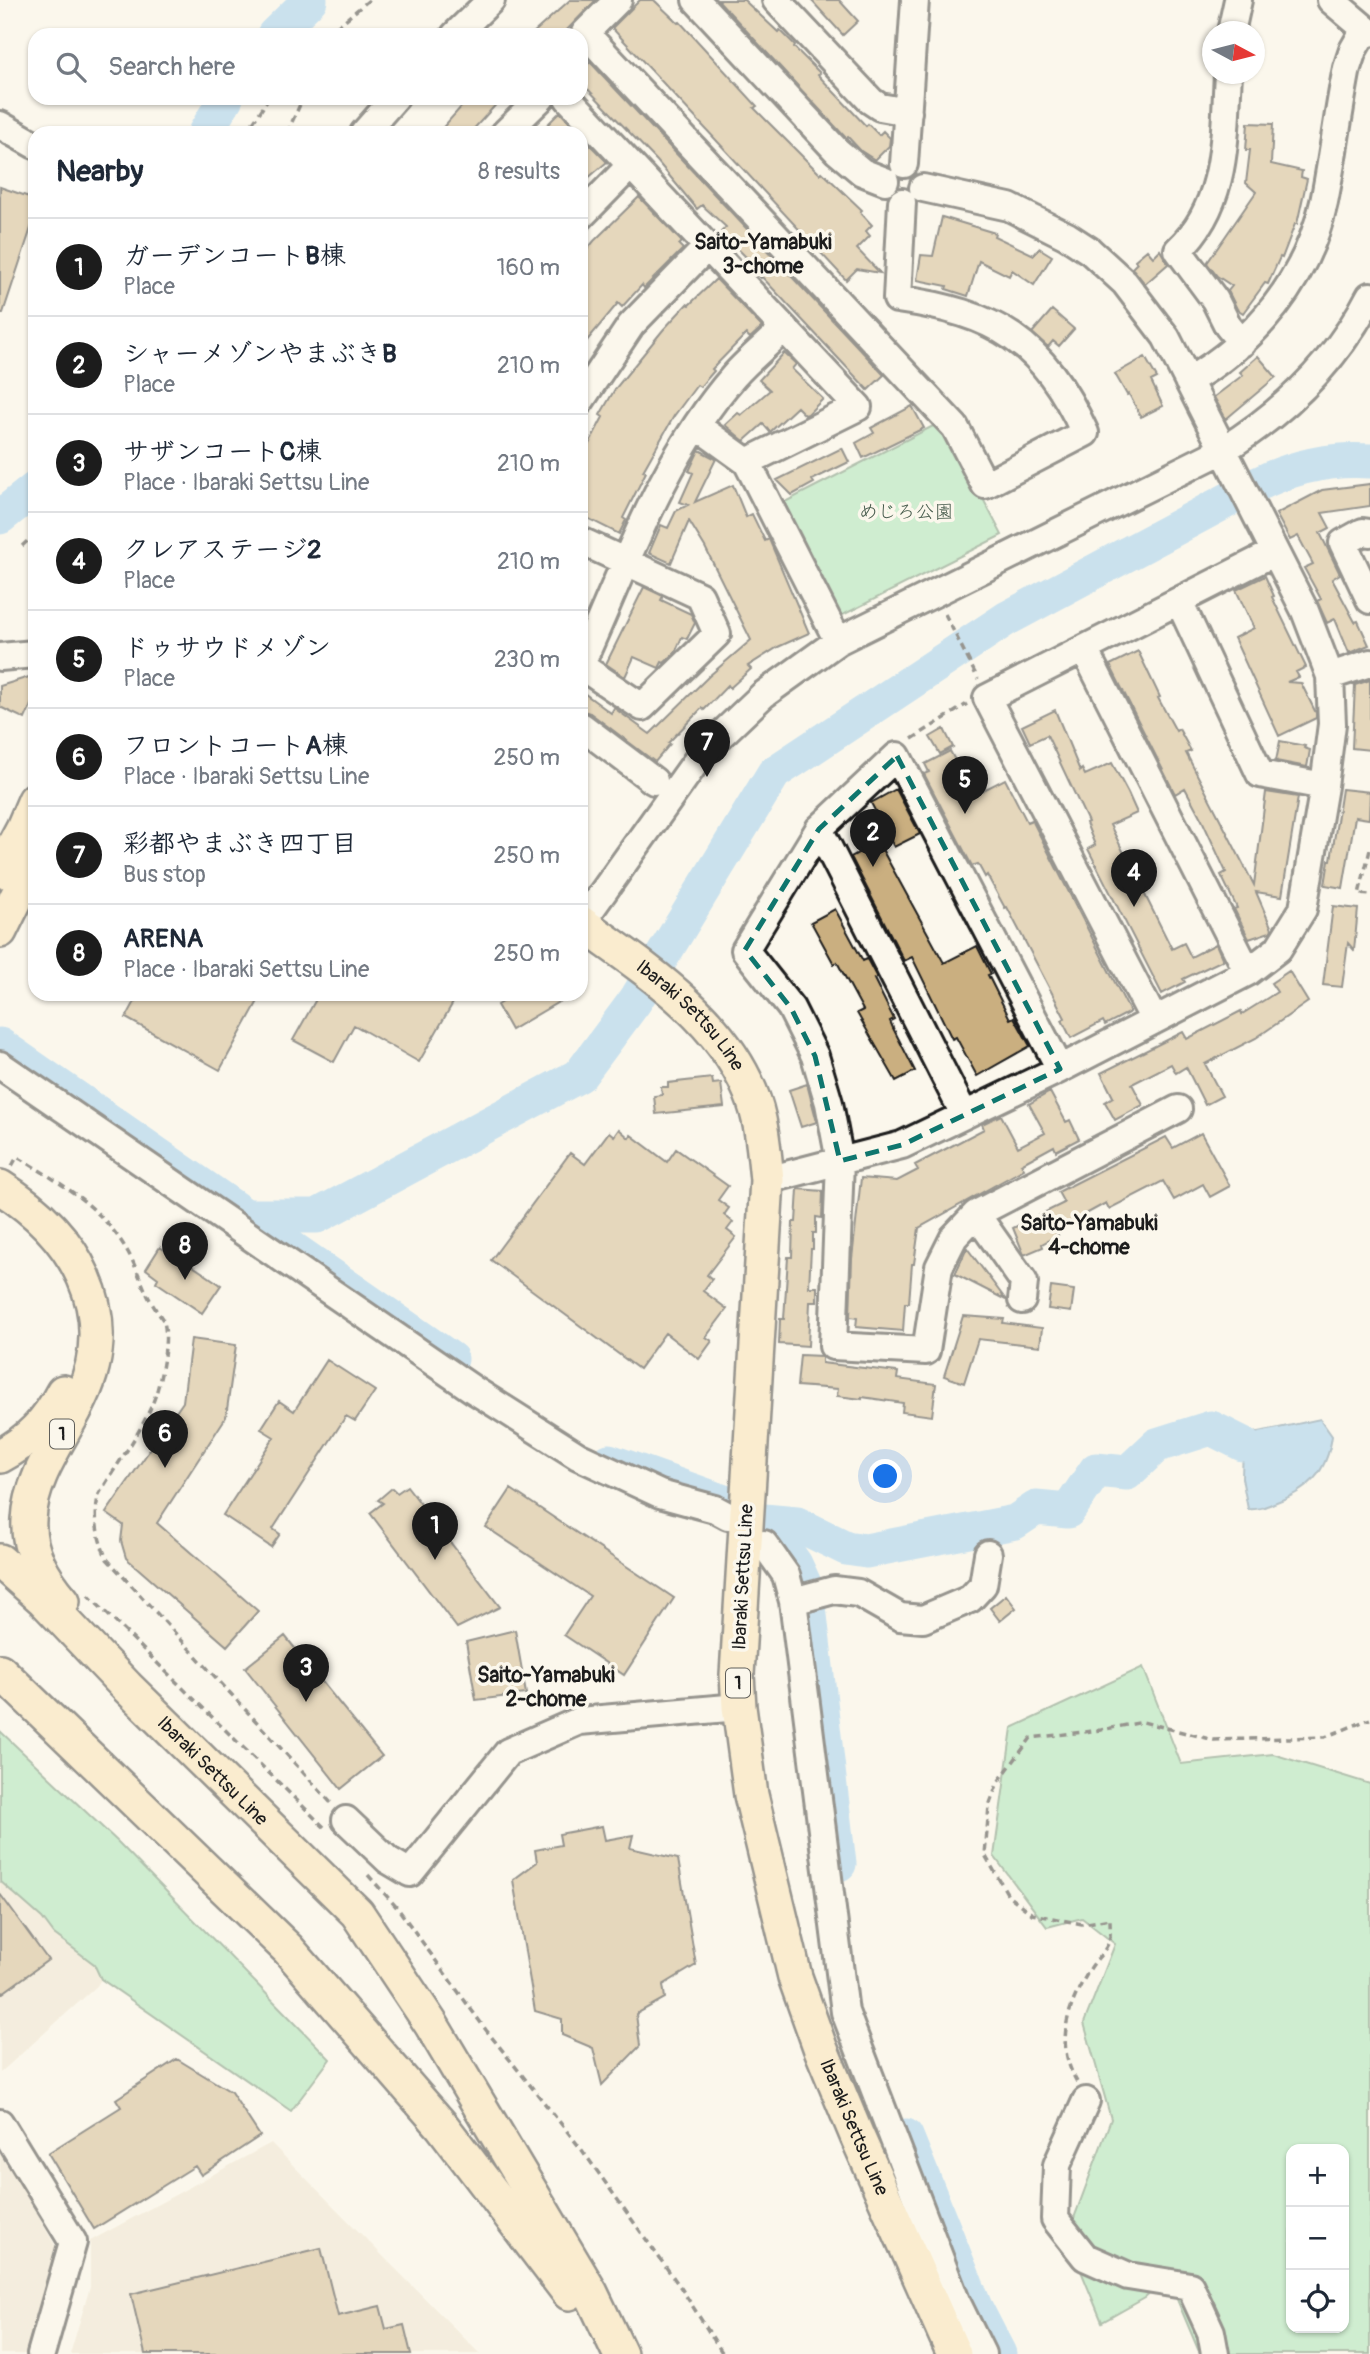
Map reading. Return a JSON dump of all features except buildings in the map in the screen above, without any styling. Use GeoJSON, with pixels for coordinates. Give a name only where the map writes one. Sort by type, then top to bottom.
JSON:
{"type":"FeatureCollection","features":[{"type":"Feature","properties":{"kind":"main road"},"geometry":{"type":"LineString","coordinates":[[0,870],[28,816]]}},
{"type":"Feature","properties":{"kind":"main road"},"geometry":{"type":"LineString","coordinates":[[0,931],[28,874]]}},
{"type":"Feature","properties":{"kind":"main road","name":"Ibaraki Settsu Line"},"geometry":{"type":"LineString","coordinates":[[588,928],[683,1000],[716,1035],[737,1064],[751,1093],[761,1131],[767,1180],[737,1675],[751,1795],[795,1977],[820,2047],[954,2354]]}},
{"type":"Feature","properties":{"kind":"main road","name":"Ibaraki Settsu Line"},"geometry":{"type":"LineString","coordinates":[[5,1178],[64,1242],[75,1259],[91,1299],[95,1329],[90,1373],[82,1397],[40,1478],[31,1504],[32,1549],[45,1577],[105,1648],[127,1687]]}},
{"type":"Feature","properties":{"kind":"main road","name":"1"},"geometry":{"type":"LineString","coordinates":[[0,1212],[26,1231],[57,1273],[70,1297],[76,1341],[68,1379],[50,1414],[30,1437],[0,1456]]}},
{"type":"Feature","properties":{"kind":"main road","name":"Ibaraki Settsu Line"},"geometry":{"type":"LineString","coordinates":[[0,1561],[44,1600],[127,1687],[357,1913],[438,2036],[591,2293],[618,2351]]}},
{"type":"Feature","properties":{"kind":"main road","name":"Ibaraki Settsu Line"},"geometry":{"type":"LineString","coordinates":[[0,1671],[288,1949],[443,2126],[572,2297],[618,2351]]}},
{"type":"Feature","properties":{"kind":"main road","name":"Ibaraki Settsu Line"},"geometry":{"type":"LineString","coordinates":[[0,1699],[28,1713],[215,1889],[288,1949]]}},
{"type":"Feature","properties":{"kind":"street"},"geometry":{"type":"LineString","coordinates":[[462,28],[491,0]]}},
{"type":"Feature","properties":{"kind":"street"},"geometry":{"type":"LineString","coordinates":[[588,30],[618,0]]}},
{"type":"Feature","properties":{"kind":"street"},"geometry":{"type":"LineString","coordinates":[[696,0],[837,151],[862,172],[895,172],[915,167],[919,172],[897,299],[864,330]]}},
{"type":"Feature","properties":{"kind":"street"},"geometry":{"type":"LineString","coordinates":[[776,0],[871,101],[886,109],[908,112]]}},
{"type":"Feature","properties":{"kind":"street"},"geometry":{"type":"LineString","coordinates":[[895,172],[908,112],[915,0]]}},
{"type":"Feature","properties":{"kind":"street"},"geometry":{"type":"LineString","coordinates":[[1233,21],[1238,0]]}},
{"type":"Feature","properties":{"kind":"street"},"geometry":{"type":"LineString","coordinates":[[1188,381],[1242,343],[1268,317],[1289,286],[1316,228],[1328,182],[1347,68],[1353,50],[1368,31],[1331,0]]}},
{"type":"Feature","properties":{"kind":"street"},"geometry":{"type":"LineString","coordinates":[[588,36],[955,426],[985,485],[1085,433],[1055,378],[1021,343],[992,324],[971,315],[897,299]]}},
{"type":"Feature","properties":{"kind":"street"},"geometry":{"type":"LineString","coordinates":[[1227,84],[1219,184],[1206,214],[1189,240],[1178,250],[1215,300],[1228,326],[1242,343]]}},
{"type":"Feature","properties":{"kind":"street"},"geometry":{"type":"LineString","coordinates":[[370,126],[389,105]]}},
{"type":"Feature","properties":{"kind":"street"},"geometry":{"type":"LineString","coordinates":[[512,126],[534,105]]}},
{"type":"Feature","properties":{"kind":"street"},"geometry":{"type":"LineString","coordinates":[[575,105],[858,407],[747,462]]}},
{"type":"Feature","properties":{"kind":"street"},"geometry":{"type":"LineString","coordinates":[[2,131],[28,142]]}},
{"type":"Feature","properties":{"kind":"street"},"geometry":{"type":"LineString","coordinates":[[588,209],[631,165]]}},
{"type":"Feature","properties":{"kind":"street"},"geometry":{"type":"LineString","coordinates":[[767,1180],[902,1145],[1060,1069],[1248,972],[1278,949],[1303,909],[1324,786],[1332,724],[1330,676],[1305,611],[1166,337],[1114,272],[1067,236],[1022,212],[987,201],[913,195]]}},
{"type":"Feature","properties":{"kind":"street"},"geometry":{"type":"LineString","coordinates":[[588,390],[631,325],[708,246]]}},
{"type":"Feature","properties":{"kind":"street"},"geometry":{"type":"LineString","coordinates":[[588,913],[703,752],[763,695],[838,641],[1223,450],[1269,420],[1311,381],[1344,341],[1370,296]]}},
{"type":"Feature","properties":{"kind":"street"},"geometry":{"type":"LineString","coordinates":[[588,649],[660,487],[697,426],[734,376],[784,328]]}},
{"type":"Feature","properties":{"kind":"street"},"geometry":{"type":"LineString","coordinates":[[697,426],[747,462],[838,641]]}},
{"type":"Feature","properties":{"kind":"street"},"geometry":{"type":"LineString","coordinates":[[1370,533],[1363,532],[1343,543],[1370,600]]}},
{"type":"Feature","properties":{"kind":"street"},"geometry":{"type":"LineString","coordinates":[[588,544],[700,596],[717,635],[642,707],[588,670]]}},
{"type":"Feature","properties":{"kind":"street"},"geometry":{"type":"LineString","coordinates":[[1154,1020],[987,698],[1275,552]]}},
{"type":"Feature","properties":{"kind":"street"},"geometry":{"type":"LineString","coordinates":[[1180,601],[1260,774],[1324,786]]}},
{"type":"Feature","properties":{"kind":"street"},"geometry":{"type":"LineString","coordinates":[[1084,649],[1248,972]]}},
{"type":"Feature","properties":{"kind":"street"},"geometry":{"type":"LineString","coordinates":[[0,657],[28,655]]}},
{"type":"Feature","properties":{"kind":"street"},"geometry":{"type":"LineString","coordinates":[[1330,676],[1370,663]]}},
{"type":"Feature","properties":{"kind":"street"},"geometry":{"type":"LineString","coordinates":[[588,731],[654,781]]}},
{"type":"Feature","properties":{"kind":"street"},"geometry":{"type":"LineString","coordinates":[[1060,1069],[897,757],[818,830],[746,950],[791,1008],[815,1056],[829,1103],[841,1161],[833,1346],[926,1351],[939,1267],[954,1237],[976,1214],[1178,1109]]}},
{"type":"Feature","properties":{"kind":"street"},"geometry":{"type":"LineString","coordinates":[[818,830],[964,1114]]}},
{"type":"Feature","properties":{"kind":"street"},"geometry":{"type":"LineString","coordinates":[[0,1065],[474,1390],[579,1456],[660,1494],[728,1516]]}},
{"type":"Feature","properties":{"kind":"street"},"geometry":{"type":"LineString","coordinates":[[976,1214],[1024,1282],[1022,1300]]}},
{"type":"Feature","properties":{"kind":"street"},"geometry":{"type":"LineString","coordinates":[[764,1544],[786,1575],[795,1601],[845,2012],[956,2301],[982,2354]]}},
{"type":"Feature","properties":{"kind":"street"},"geometry":{"type":"LineString","coordinates":[[795,1601],[834,1590],[858,1593],[900,1617],[923,1619],[970,1599],[983,1585],[988,1554]]}},
{"type":"Feature","properties":{"kind":"street"},"geometry":{"type":"LineString","coordinates":[[340,1828],[410,1873],[508,1752],[579,1721],[739,1707]]}},
{"type":"Feature","properties":{"kind":"street"},"geometry":{"type":"LineString","coordinates":[[1086,2101],[1057,2165],[1055,2219],[1085,2257],[1128,2276],[1190,2286],[1211,2332],[1215,2354]]}},
{"type":"Feature","properties":{"kind":"street"},"geometry":{"type":"LineString","coordinates":[[0,2123],[74,2242],[41,2354]]}},
{"type":"Feature","properties":{"kind":"path"},"geometry":{"type":"LineString","coordinates":[[336,28],[369,0]]}},
{"type":"Feature","properties":{"kind":"path"},"geometry":{"type":"LineString","coordinates":[[251,126],[264,105]]}},
{"type":"Feature","properties":{"kind":"path"},"geometry":{"type":"LineString","coordinates":[[290,126],[300,105]]}},
{"type":"Feature","properties":{"kind":"path"},"geometry":{"type":"LineString","coordinates":[[22,547],[28,541]]}},
{"type":"Feature","properties":{"kind":"path"},"geometry":{"type":"LineString","coordinates":[[943,610],[987,698]]}},
{"type":"Feature","properties":{"kind":"path"},"geometry":{"type":"LineString","coordinates":[[920,733],[960,708]]}},
{"type":"Feature","properties":{"kind":"path"},"geometry":{"type":"LineString","coordinates":[[1370,850],[1359,894],[1370,895]]}},
{"type":"Feature","properties":{"kind":"path"},"geometry":{"type":"LineString","coordinates":[[5,1178],[16,1157],[62,1182],[95,1211],[122,1242],[152,1304],[164,1322],[163,1357],[156,1394],[99,1496],[96,1510],[97,1536],[107,1559],[340,1828]]}},
{"type":"Feature","properties":{"kind":"path"},"geometry":{"type":"LineString","coordinates":[[87,1594],[340,1828]]}},
{"type":"Feature","properties":{"kind":"path"},"geometry":{"type":"LineString","coordinates":[[1086,2101],[1070,2071],[1064,2048],[1067,2018],[1089,1970],[1109,1942],[1110,1919],[1082,1924],[1032,1914],[1008,1895],[995,1877],[985,1855],[989,1806],[999,1782],[1031,1738],[1090,1732],[1143,1722],[1214,1740],[1325,1737],[1370,1719]]}},
{"type":"Feature","properties":{"kind":"path"},"geometry":{"type":"LineString","coordinates":[[366,1873],[400,1910],[486,2030],[582,2150],[681,2288],[723,2354]]}},
{"type":"Feature","properties":{"kind":"highlighted area"},"geometry":{"type":"Polygon","coordinates":[[[897,756],[1060,1069],[902,1145],[840,1161],[815,1056],[791,1008],[745,950],[819,829],[897,756]]]}},
{"type":"Feature","properties":{"kind":"shaded area"},"geometry":{"type":"Polygon","coordinates":[[[0,1881],[42,1918],[54,1934],[94,1964],[101,1979],[97,1986],[0,2073],[0,1881]]]}},
{"type":"Feature","properties":{"kind":"shaded area"},"geometry":{"type":"Polygon","coordinates":[[[271,2143],[480,2354],[70,2354],[90,2287],[90,2241],[271,2143]]]}},
{"type":"Feature","properties":{"kind":"shaded area"},"geometry":{"type":"Polygon","coordinates":[[[0,2149],[57,2249],[31,2354],[0,2354],[0,2149]]]}},
{"type":"Feature","properties":{"kind":"green space","name":"めじろ公園"},"geometry":{"type":"Polygon","coordinates":[[[939,423],[948,432],[1002,535],[837,618],[779,505],[939,423]]]}},
{"type":"Feature","properties":{"kind":"green space"},"geometry":{"type":"Polygon","coordinates":[[[1143,1667],[1181,1764],[1273,1754],[1370,1784],[1370,2354],[1200,2354],[1168,2278],[1145,2298],[1102,2322],[1067,2237],[1111,2119],[1084,2023],[1115,1944],[1082,1918],[1047,1927],[994,1856],[1012,1728],[1143,1667]]]}},
{"type":"Feature","properties":{"kind":"green space"},"geometry":{"type":"Polygon","coordinates":[[[0,1731],[118,1842],[330,2059],[291,2111],[101,1979],[94,1964],[54,1934],[42,1918],[0,1881],[0,1731]]]}},
{"type":"Feature","properties":{"kind":"water"},"geometry":{"type":"Polygon","coordinates":[[[1320,1419],[1332,1436],[1326,1460],[1314,1479],[1286,1498],[1261,1508],[1248,1509],[1242,1478],[1243,1444],[1250,1434],[1320,1419]]]}},
{"type":"Feature","properties":{"kind":"waterway"},"geometry":{"type":"LineString","coordinates":[[281,28],[310,0]]}},
{"type":"Feature","properties":{"kind":"waterway"},"geometry":{"type":"LineString","coordinates":[[209,126],[222,105]]}},
{"type":"Feature","properties":{"kind":"waterway"},"geometry":{"type":"LineString","coordinates":[[248,1216],[317,1216],[580,1075],[635,1001],[774,773],[1006,619],[1256,485],[1283,473],[1312,465],[1370,461]]}},
{"type":"Feature","properties":{"kind":"waterway"},"geometry":{"type":"LineString","coordinates":[[0,517],[28,495]]}},
{"type":"Feature","properties":{"kind":"waterway"},"geometry":{"type":"LineString","coordinates":[[0,1045],[451,1359]]}},
{"type":"Feature","properties":{"kind":"waterway"},"geometry":{"type":"LineString","coordinates":[[764,1521],[797,1524],[846,1548],[866,1551],[1015,1522],[1036,1508],[1068,1511],[1096,1470],[1127,1473],[1157,1445],[1211,1428],[1243,1444]]}},
{"type":"Feature","properties":{"kind":"waterway"},"geometry":{"type":"LineString","coordinates":[[609,1461],[724,1502]]}},
{"type":"Feature","properties":{"kind":"waterway"},"geometry":{"type":"LineString","coordinates":[[764,1521],[795,1564],[807,1590],[839,1864]]}},
{"type":"Feature","properties":{"kind":"waterway"},"geometry":{"type":"LineString","coordinates":[[906,2136],[975,2307],[999,2354]]}},
{"type":"Feature","properties":{"kind":"place","name":"彩都やまぶき四丁目"},"geometry":{"type":"Point","coordinates":[707,777]}},
{"type":"Feature","properties":{"kind":"place","name":"ドゥサウドメゾン"},"geometry":{"type":"Point","coordinates":[965,814]}},
{"type":"Feature","properties":{"kind":"place","name":"シャーメゾンやまぶきB"},"geometry":{"type":"Point","coordinates":[873,867]}},
{"type":"Feature","properties":{"kind":"place","name":"クレアステージ2"},"geometry":{"type":"Point","coordinates":[1134,907]}},
{"type":"Feature","properties":{"kind":"place","name":"ARENA"},"geometry":{"type":"Point","coordinates":[185,1280]}},
{"type":"Feature","properties":{"kind":"place","name":"フロントコートA棟"},"geometry":{"type":"Point","coordinates":[165,1468]}},
{"type":"Feature","properties":{"kind":"place","name":"ガーデンコートB棟"},"geometry":{"type":"Point","coordinates":[435,1560]}},
{"type":"Feature","properties":{"kind":"place","name":"サザンコートC棟"},"geometry":{"type":"Point","coordinates":[306,1702]}},
{"type":"Feature","properties":{"kind":"district","name":"Saito-Yamabuki 3-chome"},"geometry":{"type":"Point","coordinates":[763,254]}},
{"type":"Feature","properties":{"kind":"district","name":"Saito-Yamabuki 4-chome"},"geometry":{"type":"Point","coordinates":[1089,1235]}},
{"type":"Feature","properties":{"kind":"district","name":"Saito-Yamabuki 2-chome"},"geometry":{"type":"Point","coordinates":[546,1687]}}]}
